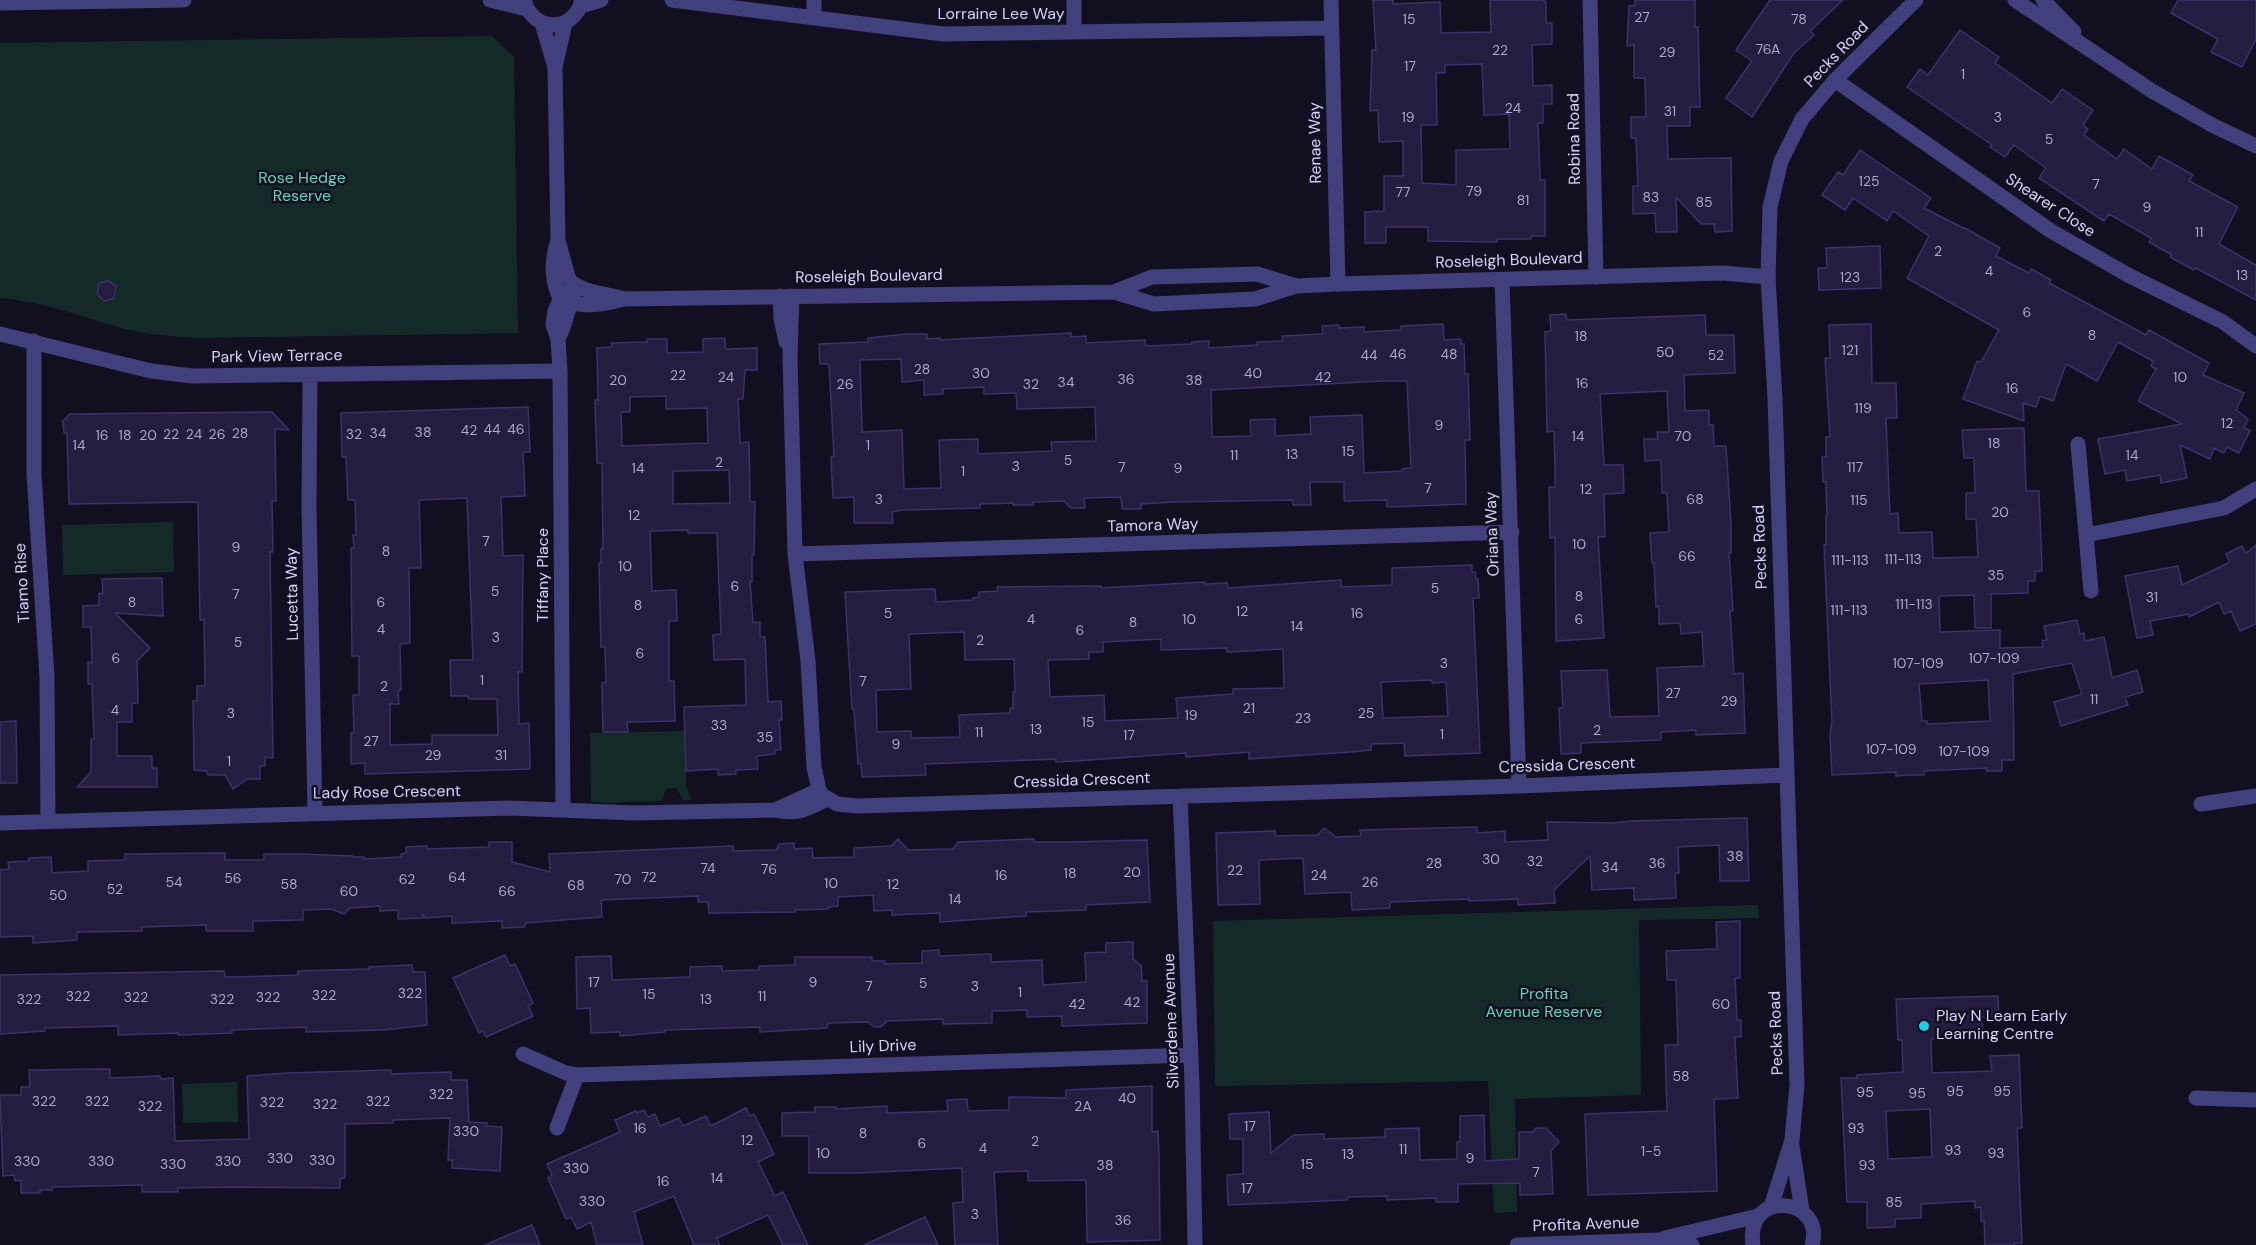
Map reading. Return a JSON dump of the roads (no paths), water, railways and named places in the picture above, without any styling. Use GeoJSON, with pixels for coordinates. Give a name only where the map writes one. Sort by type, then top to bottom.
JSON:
{"type":"FeatureCollection","features":[{"type":"Feature","properties":{"kind":"street"},"geometry":{"type":"LineString","coordinates":[[0,3],[184,0]]}},
{"type":"Feature","properties":{"kind":"street"},"geometry":{"type":"LineString","coordinates":[[490,0],[525,4],[536,20],[558,25],[577,13],[581,3],[601,0]]}},
{"type":"Feature","properties":{"kind":"street","name":"Lorraine Lee Way"},"geometry":{"type":"LineString","coordinates":[[672,0],[943,34],[1331,28]]}},
{"type":"Feature","properties":{"kind":"street"},"geometry":{"type":"LineString","coordinates":[[813,0],[814,18]]}},
{"type":"Feature","properties":{"kind":"street"},"geometry":{"type":"LineString","coordinates":[[1074,0],[1074,32]]}},
{"type":"Feature","properties":{"kind":"street","name":"Renae Way"},"geometry":{"type":"LineString","coordinates":[[1331,0],[1338,284]]}},
{"type":"Feature","properties":{"kind":"street","name":"Robina Road"},"geometry":{"type":"LineString","coordinates":[[1590,0],[1596,277]]}},
{"type":"Feature","properties":{"kind":"street"},"geometry":{"type":"LineString","coordinates":[[2015,0],[2152,91],[2212,125],[2256,146]]}},
{"type":"Feature","properties":{"kind":"street"},"geometry":{"type":"LineString","coordinates":[[2043,0],[2095,53]]}},
{"type":"Feature","properties":{"kind":"street","name":"Pecks Road"},"geometry":{"type":"LineString","coordinates":[[1753,1245],[1751,1235],[1753,1225],[1764,1212],[1791,1140],[1797,1085],[1775,399],[1768,271],[1770,207],[1780,161],[1802,119],[1835,80],[1916,1]]}},
{"type":"Feature","properties":{"kind":"street"},"geometry":{"type":"LineString","coordinates":[[565,22],[555,67],[558,240],[566,274],[575,285]]}},
{"type":"Feature","properties":{"kind":"street"},"geometry":{"type":"LineString","coordinates":[[542,23],[555,67]]}},
{"type":"Feature","properties":{"kind":"street","name":"Shearer Close"},"geometry":{"type":"LineString","coordinates":[[1835,80],[2050,231],[2128,275],[2223,322],[2256,346]]}},
{"type":"Feature","properties":{"kind":"street"},"geometry":{"type":"LineString","coordinates":[[558,240],[553,255],[552,278],[558,294],[566,300]]}},
{"type":"Feature","properties":{"kind":"street","name":"Roseleigh Boulevard"},"geometry":{"type":"LineString","coordinates":[[566,300],[599,305],[624,299],[1114,292],[1154,304],[1255,299],[1296,286],[1768,271]]}},
{"type":"Feature","properties":{"kind":"street","name":"Roseleigh Boulevard"},"geometry":{"type":"LineString","coordinates":[[1114,292],[1152,277],[1257,274],[1296,286]]}},
{"type":"Feature","properties":{"kind":"street","name":"Oriana Way"},"geometry":{"type":"LineString","coordinates":[[1502,280],[1519,786]]}},
{"type":"Feature","properties":{"kind":"street","name":"Roseleigh Boulevard"},"geometry":{"type":"LineString","coordinates":[[575,285],[586,291],[624,299]]}},
{"type":"Feature","properties":{"kind":"street","name":"Tiffany Place"},"geometry":{"type":"LineString","coordinates":[[563,810],[558,339],[566,300],[575,285]]}},
{"type":"Feature","properties":{"kind":"street"},"geometry":{"type":"LineString","coordinates":[[786,296],[793,318],[790,356],[795,554],[808,661],[814,768],[823,794]]}},
{"type":"Feature","properties":{"kind":"street","name":"Park View Terrace"},"geometry":{"type":"LineString","coordinates":[[0,334],[151,371],[192,376],[560,371]]}},
{"type":"Feature","properties":{"kind":"street","name":"Tiamo Rise"},"geometry":{"type":"LineString","coordinates":[[34,341],[34,474],[47,677],[48,822]]}},
{"type":"Feature","properties":{"kind":"street","name":"Lucetta Way"},"geometry":{"type":"LineString","coordinates":[[310,375],[309,507],[315,813]]}},
{"type":"Feature","properties":{"kind":"street"},"geometry":{"type":"LineString","coordinates":[[2078,444],[2091,591]]}},
{"type":"Feature","properties":{"kind":"street"},"geometry":{"type":"LineString","coordinates":[[2086,535],[2224,508],[2256,489]]}},
{"type":"Feature","properties":{"kind":"street","name":"Tamora Way"},"geometry":{"type":"LineString","coordinates":[[795,554],[1512,532]]}},
{"type":"Feature","properties":{"kind":"street","name":"Cressida Crescent"},"geometry":{"type":"LineString","coordinates":[[823,794],[846,806],[857,806],[1519,786],[1786,775]]}},
{"type":"Feature","properties":{"kind":"street","name":"Lady Rose Crescent"},"geometry":{"type":"LineString","coordinates":[[0,823],[508,808],[635,813],[775,810],[797,813],[823,794]]}},
{"type":"Feature","properties":{"kind":"street","name":"Silverdene Avenue"},"geometry":{"type":"LineString","coordinates":[[1180,796],[1191,1055],[1195,1245]]}},
{"type":"Feature","properties":{"kind":"street"},"geometry":{"type":"LineString","coordinates":[[2201,804],[2256,796]]}},
{"type":"Feature","properties":{"kind":"street","name":"Lily Drive"},"geometry":{"type":"LineString","coordinates":[[523,1054],[566,1073],[577,1075],[1191,1055]]}},
{"type":"Feature","properties":{"kind":"street"},"geometry":{"type":"LineString","coordinates":[[557,1128],[577,1075]]}},
{"type":"Feature","properties":{"kind":"street"},"geometry":{"type":"LineString","coordinates":[[2196,1098],[2256,1100]]}},
{"type":"Feature","properties":{"kind":"street","name":"Pecks Road"},"geometry":{"type":"LineString","coordinates":[[1791,1140],[1802,1211],[1814,1231],[1812,1245]]}},
{"type":"Feature","properties":{"kind":"street","name":"Profita Avenue"},"geometry":{"type":"LineString","coordinates":[[1656,1240],[1764,1212],[1782,1204],[1802,1211]]}},
{"type":"Feature","properties":{"kind":"street","name":"Profita Avenue"},"geometry":{"type":"LineString","coordinates":[[1517,1245],[1656,1240],[1692,1245]]}},
{"type":"Feature","properties":{"kind":"place","name":"Play N Learn Early Learning Centre"},"geometry":{"type":"Point","coordinates":[1924,1026]}},
{"type":"Feature","properties":{"kind":"park label","name":"Rose Hedge Reserve"},"geometry":{"type":"Point","coordinates":[302,188]}},
{"type":"Feature","properties":{"kind":"park label","name":"Profita Avenue Reserve"},"geometry":{"type":"Point","coordinates":[1544,1004]}}]}
